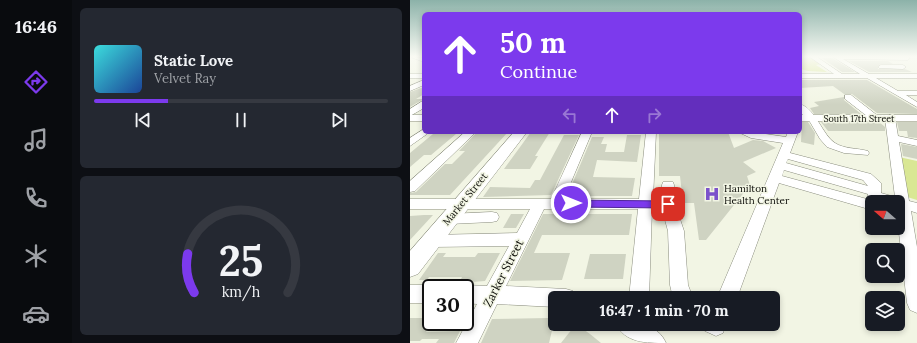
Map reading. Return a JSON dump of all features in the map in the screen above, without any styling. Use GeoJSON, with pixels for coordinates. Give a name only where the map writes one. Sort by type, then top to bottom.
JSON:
{"type":"FeatureCollection","features":[{"type":"Feature","properties":{"kind":"main road"},"geometry":{"type":"LineString","coordinates":[[410,118],[422,118]]}},
{"type":"Feature","properties":{"kind":"main road","name":"South 17th Street"},"geometry":{"type":"LineString","coordinates":[[807,118],[917,118]]}},
{"type":"Feature","properties":{"kind":"main road","name":"Market Street"},"geometry":{"type":"LineString","coordinates":[[410,267],[519,134]]}},
{"type":"Feature","properties":{"kind":"street"},"geometry":{"type":"LineString","coordinates":[[837,73],[841,76]]}},
{"type":"Feature","properties":{"kind":"street"},"geometry":{"type":"LineString","coordinates":[[863,73],[916,104]]}},
{"type":"Feature","properties":{"kind":"street"},"geometry":{"type":"LineString","coordinates":[[893,73],[899,76]]}},
{"type":"Feature","properties":{"kind":"street"},"geometry":{"type":"LineString","coordinates":[[802,76],[917,75]]}},
{"type":"Feature","properties":{"kind":"street"},"geometry":{"type":"LineString","coordinates":[[410,76],[422,76]]}},
{"type":"Feature","properties":{"kind":"street"},"geometry":{"type":"LineString","coordinates":[[410,89],[422,83]]}},
{"type":"Feature","properties":{"kind":"street"},"geometry":{"type":"LineString","coordinates":[[896,93],[917,93]]}},
{"type":"Feature","properties":{"kind":"street"},"geometry":{"type":"LineString","coordinates":[[848,97],[876,118]]}},
{"type":"Feature","properties":{"kind":"street"},"geometry":{"type":"LineString","coordinates":[[410,103],[422,104]]}},
{"type":"Feature","properties":{"kind":"street"},"geometry":{"type":"LineString","coordinates":[[410,113],[422,105]]}},
{"type":"Feature","properties":{"kind":"street"},"geometry":{"type":"LineString","coordinates":[[807,118],[819,125],[826,142],[832,147],[864,153]]}},
{"type":"Feature","properties":{"kind":"street"},"geometry":{"type":"LineString","coordinates":[[890,118],[897,195]]}},
{"type":"Feature","properties":{"kind":"street"},"geometry":{"type":"LineString","coordinates":[[410,143],[422,134]]}},
{"type":"Feature","properties":{"kind":"street"},"geometry":{"type":"LineString","coordinates":[[410,188],[469,134]]}},
{"type":"Feature","properties":{"kind":"street"},"geometry":{"type":"LineString","coordinates":[[556,203],[586,134]]}},
{"type":"Feature","properties":{"kind":"street"},"geometry":{"type":"LineString","coordinates":[[640,291],[651,134]]}},
{"type":"Feature","properties":{"kind":"street"},"geometry":{"type":"LineString","coordinates":[[748,134],[784,154],[866,195]]}},
{"type":"Feature","properties":{"kind":"street"},"geometry":{"type":"LineString","coordinates":[[893,138],[917,143]]}},
{"type":"Feature","properties":{"kind":"street"},"geometry":{"type":"LineString","coordinates":[[784,154],[867,177],[875,182],[874,195]]}},
{"type":"Feature","properties":{"kind":"street"},"geometry":{"type":"LineString","coordinates":[[730,291],[784,154]]}},
{"type":"Feature","properties":{"kind":"street"},"geometry":{"type":"LineString","coordinates":[[668,185],[668,204],[676,231],[680,291]]}},
{"type":"Feature","properties":{"kind":"street","name":"Zarker Street"},"geometry":{"type":"LineString","coordinates":[[467,343],[540,203]]}},
{"type":"Feature","properties":{"kind":"street"},"geometry":{"type":"LineString","coordinates":[[410,204],[668,204]]}},
{"type":"Feature","properties":{"kind":"street"},"geometry":{"type":"LineString","coordinates":[[905,205],[917,208]]}},
{"type":"Feature","properties":{"kind":"street"},"geometry":{"type":"LineString","coordinates":[[449,219],[492,217]]}},
{"type":"Feature","properties":{"kind":"street"},"geometry":{"type":"LineString","coordinates":[[904,235],[917,303]]}},
{"type":"Feature","properties":{"kind":"street"},"geometry":{"type":"LineString","coordinates":[[431,241],[521,239]]}},
{"type":"Feature","properties":{"kind":"street"},"geometry":{"type":"LineString","coordinates":[[410,294],[422,294]]}},
{"type":"Feature","properties":{"kind":"street"},"geometry":{"type":"LineString","coordinates":[[474,294],[548,297]]}},
{"type":"Feature","properties":{"kind":"street"},"geometry":{"type":"LineString","coordinates":[[640,331],[656,343]]}},
{"type":"Feature","properties":{"kind":"green space"},"geometry":{"type":"Polygon","coordinates":[[[899,157],[917,161],[917,200],[904,195],[899,157]]]}},
{"type":"Feature","properties":{"kind":"building"},"geometry":{"type":"Polygon","coordinates":[[[802,80],[867,80],[917,109],[917,114],[877,113],[852,94],[844,94],[833,86],[802,88],[802,80]]]}},
{"type":"Feature","properties":{"kind":"building"},"geometry":{"type":"Polygon","coordinates":[[[422,88],[422,95],[416,99],[422,99],[422,100],[410,107],[410,92],[422,88]]]}},
{"type":"Feature","properties":{"kind":"building"},"geometry":{"type":"Polygon","coordinates":[[[844,97],[844,100],[861,114],[814,114],[810,108],[819,106],[814,102],[844,97]]]}},
{"type":"Feature","properties":{"kind":"building"},"geometry":{"type":"Polygon","coordinates":[[[802,122],[808,122],[815,133],[814,145],[801,142],[802,122]]]}},
{"type":"Feature","properties":{"kind":"building"},"geometry":{"type":"Polygon","coordinates":[[[821,122],[879,122],[885,127],[885,131],[828,131],[821,122]]]}},
{"type":"Feature","properties":{"kind":"building"},"geometry":{"type":"Polygon","coordinates":[[[897,122],[917,122],[917,138],[908,137],[907,131],[899,131],[897,122]]]}},
{"type":"Feature","properties":{"kind":"building"},"geometry":{"type":"Polygon","coordinates":[[[433,134],[456,134],[431,155],[424,155],[410,167],[410,153],[433,134]]]}},
{"type":"Feature","properties":{"kind":"building"},"geometry":{"type":"Polygon","coordinates":[[[475,134],[506,134],[450,195],[410,195],[410,193],[416,192],[445,164],[452,164],[465,151],[459,151],[475,134]]]}},
{"type":"Feature","properties":{"kind":"building"},"geometry":{"type":"Polygon","coordinates":[[[530,134],[549,134],[535,156],[538,156],[530,169],[504,169],[530,134]]]}},
{"type":"Feature","properties":{"kind":"building","name":"Hamilton Health Center"},"geometry":{"type":"Polygon","coordinates":[[[659,134],[729,134],[734,148],[753,140],[763,141],[776,148],[743,162],[756,172],[747,176],[750,185],[706,240],[699,240],[694,203],[683,203],[680,176],[659,176],[659,134]]]}},
{"type":"Feature","properties":{"kind":"building"},"geometry":{"type":"Polygon","coordinates":[[[564,135],[579,135],[551,195],[483,197],[490,187],[530,188],[535,180],[540,180],[564,135]]]}},
{"type":"Feature","properties":{"kind":"building"},"geometry":{"type":"Polygon","coordinates":[[[627,135],[641,135],[637,162],[597,160],[593,177],[635,178],[632,196],[567,196],[592,137],[604,137],[601,144],[607,144],[605,152],[624,152],[627,135]]]}},
{"type":"Feature","properties":{"kind":"building"},"geometry":{"type":"Polygon","coordinates":[[[901,144],[917,147],[917,159],[903,156],[901,144]]]}},
{"type":"Feature","properties":{"kind":"building"},"geometry":{"type":"Polygon","coordinates":[[[511,214],[524,214],[516,228],[503,228],[511,214]]]}},
{"type":"Feature","properties":{"kind":"building"},"geometry":{"type":"Polygon","coordinates":[[[543,214],[632,214],[629,235],[542,235],[534,253],[570,253],[562,280],[510,281],[543,214]]]}},
{"type":"Feature","properties":{"kind":"building"},"geometry":{"type":"Polygon","coordinates":[[[433,215],[410,240],[410,216],[433,215]]]}},
{"type":"Feature","properties":{"kind":"building"},"geometry":{"type":"Polygon","coordinates":[[[438,253],[446,253],[443,257],[475,257],[478,253],[500,253],[485,281],[474,282],[474,279],[461,279],[462,277],[429,277],[428,279],[419,280],[438,253]]]}},
{"type":"Feature","properties":{"kind":"building"},"geometry":{"type":"Polygon","coordinates":[[[590,254],[626,254],[623,279],[584,279],[590,254]]]}},
{"type":"Feature","properties":{"kind":"building"},"geometry":{"type":"Polygon","coordinates":[[[410,318],[422,318],[422,331],[460,331],[454,343],[436,343],[439,339],[410,341],[410,318]]]}},
{"type":"Feature","properties":{"kind":"building"},"geometry":{"type":"Polygon","coordinates":[[[548,318],[548,331],[552,331],[549,343],[481,343],[492,319],[548,318]]]}},
{"type":"Feature","properties":{"kind":"building"},"geometry":{"type":"Polygon","coordinates":[[[570,331],[586,331],[601,343],[561,343],[570,331]]]}},
{"type":"Feature","properties":{"kind":"place","name":"Hamilton Health Center"},"geometry":{"type":"Point","coordinates":[712,194]}},
{"type":"Feature","properties":{"kind":"route"},"geometry":{"type":"LineString","coordinates":[[571,203],[668,204]]}}]}
